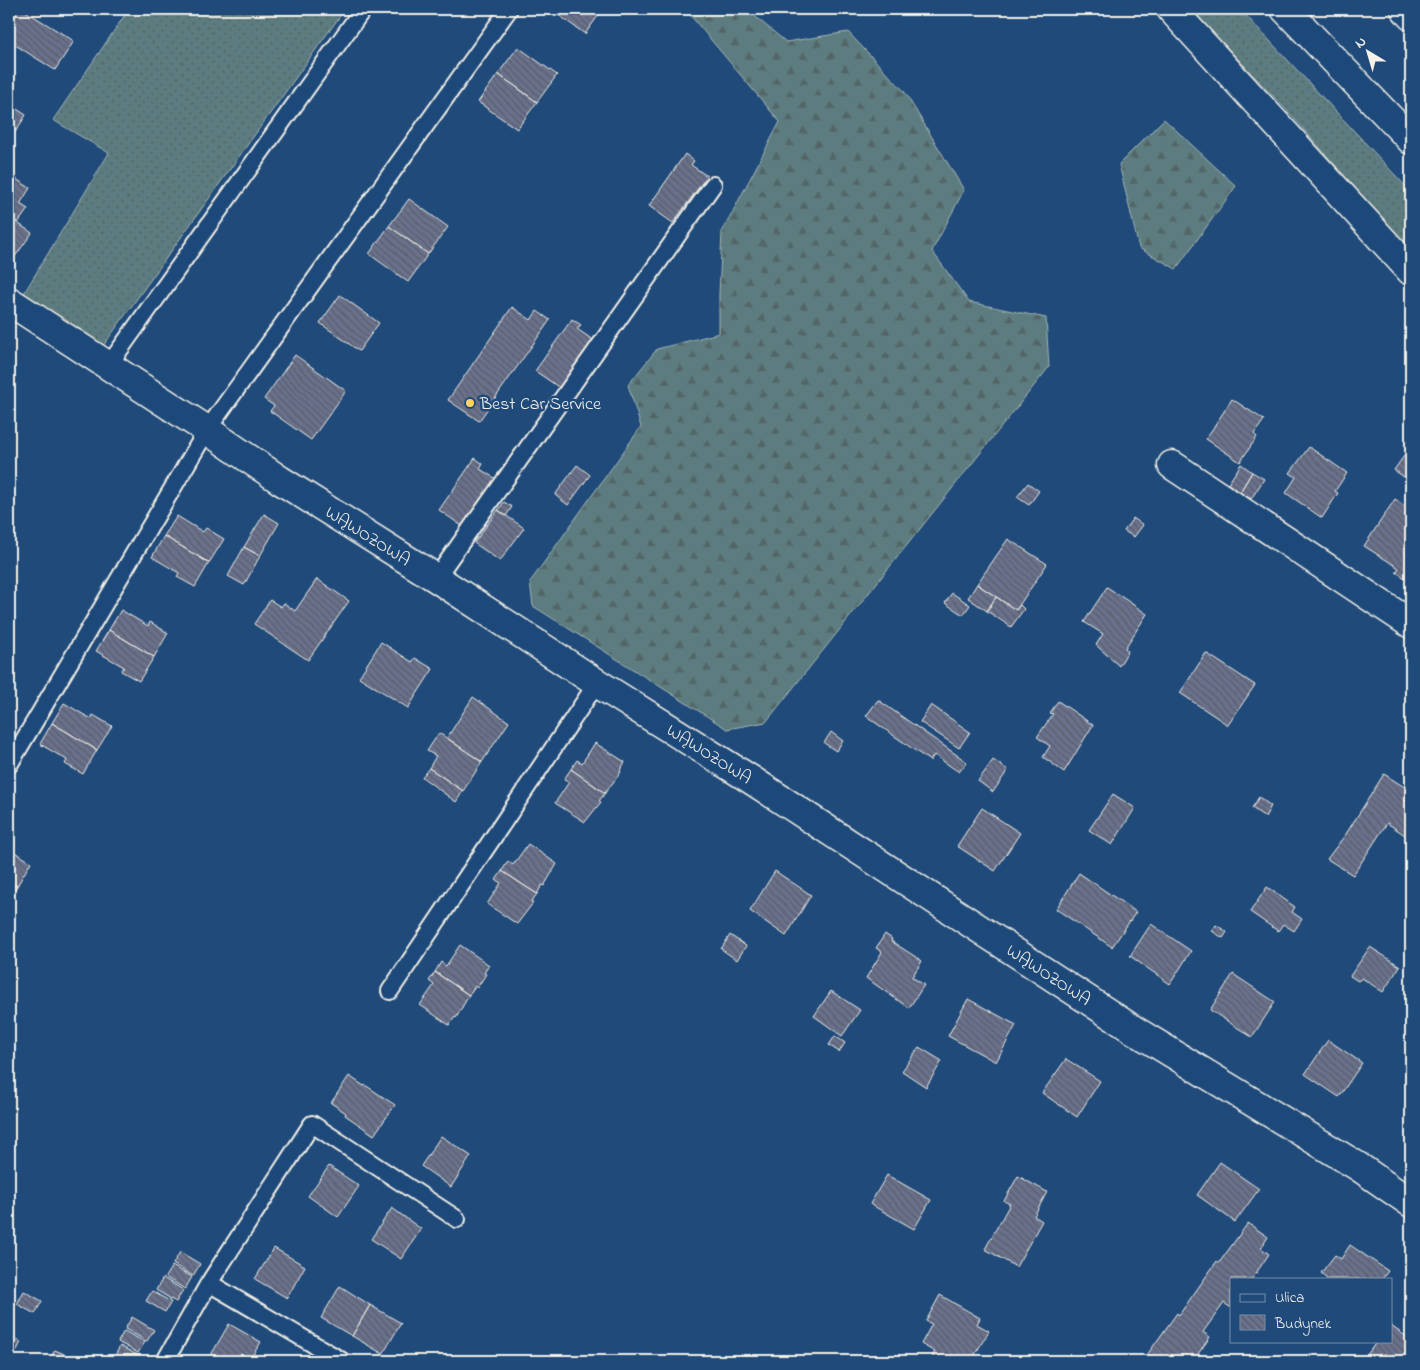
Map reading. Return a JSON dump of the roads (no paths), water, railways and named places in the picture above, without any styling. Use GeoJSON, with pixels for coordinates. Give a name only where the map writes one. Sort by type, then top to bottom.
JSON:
{"type":"FeatureCollection","features":[{"type":"Feature","properties":{"kind":"street"},"geometry":{"type":"LineString","coordinates":[[1171,9],[1411,271]]}},
{"type":"Feature","properties":{"kind":"street"},"geometry":{"type":"LineString","coordinates":[[1285,9],[1411,140]]}},
{"type":"Feature","properties":{"kind":"street"},"geometry":{"type":"LineString","coordinates":[[1405,9],[1411,16]]}},
{"type":"Feature","properties":{"kind":"street","name":"WĄWOZOWA"},"geometry":{"type":"LineString","coordinates":[[9,301],[208,430],[280,480],[750,779],[1134,1030],[1359,1167],[1411,1203]]}},
{"type":"Feature","properties":{"kind":"street"},"geometry":{"type":"LineString","coordinates":[[1172,466],[1411,624]]}},
{"type":"Feature","properties":{"kind":"lane"},"geometry":{"type":"LineString","coordinates":[[108,366],[363,9]]}},
{"type":"Feature","properties":{"kind":"lane"},"geometry":{"type":"LineString","coordinates":[[9,765],[208,430],[509,9]]}},
{"type":"Feature","properties":{"kind":"lane"},"geometry":{"type":"LineString","coordinates":[[436,578],[713,185]]}},
{"type":"Feature","properties":{"kind":"lane"},"geometry":{"type":"LineString","coordinates":[[390,991],[598,684]]}},
{"type":"Feature","properties":{"kind":"lane"},"geometry":{"type":"LineString","coordinates":[[165,1361],[209,1283],[312,1124],[457,1219]]}},
{"type":"Feature","properties":{"kind":"lane"},"geometry":{"type":"LineString","coordinates":[[209,1283],[342,1361]]}},
{"type":"Feature","properties":{"kind":"place","name":"Best Car Service"},"geometry":{"type":"Point","coordinates":[470,403]}}]}
